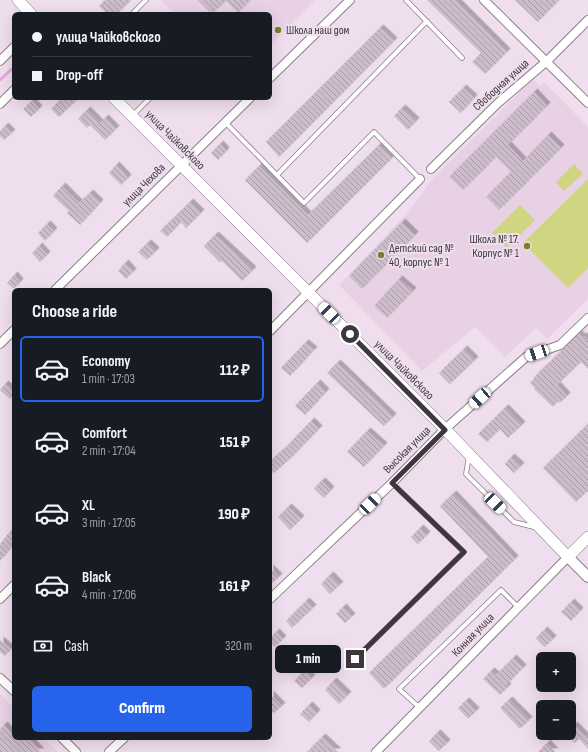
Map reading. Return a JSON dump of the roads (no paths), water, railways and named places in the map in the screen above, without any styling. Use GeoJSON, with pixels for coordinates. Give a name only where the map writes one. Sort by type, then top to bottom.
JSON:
{"type":"FeatureCollection","features":[{"type":"Feature","properties":{"kind":"main road"},"geometry":{"type":"LineString","coordinates":[[18,0],[29,12]]}},
{"type":"Feature","properties":{"kind":"main road","name":"улица Чайковского"},"geometry":{"type":"LineString","coordinates":[[116,100],[445,430],[568,557]]}},
{"type":"Feature","properties":{"kind":"main road","name":"Конная улица"},"geometry":{"type":"LineString","coordinates":[[568,557],[588,537]]}},
{"type":"Feature","properties":{"kind":"street"},"geometry":{"type":"LineString","coordinates":[[272,76],[350,0]]}},
{"type":"Feature","properties":{"kind":"street"},"geometry":{"type":"LineString","coordinates":[[484,0],[588,103]]}},
{"type":"Feature","properties":{"kind":"street","name":"Свободная улица"},"geometry":{"type":"LineString","coordinates":[[431,169],[498,103],[546,61],[588,20]]}},
{"type":"Feature","properties":{"kind":"street"},"geometry":{"type":"LineString","coordinates":[[0,61],[12,49]]}},
{"type":"Feature","properties":{"kind":"street"},"geometry":{"type":"LineString","coordinates":[[0,104],[12,92]]}},
{"type":"Feature","properties":{"kind":"street","name":"улица Чехова"},"geometry":{"type":"LineString","coordinates":[[56,288],[248,100]]}},
{"type":"Feature","properties":{"kind":"street"},"geometry":{"type":"LineString","coordinates":[[272,329],[420,178]]}},
{"type":"Feature","properties":{"kind":"street","name":"Высокая улица"},"geometry":{"type":"LineString","coordinates":[[272,597],[392,483],[445,430],[526,357],[560,345],[588,318]]}},
{"type":"Feature","properties":{"kind":"street"},"geometry":{"type":"LineString","coordinates":[[0,344],[12,332]]}},
{"type":"Feature","properties":{"kind":"street","name":"улица Чайковского"},"geometry":{"type":"LineString","coordinates":[[568,557],[588,577]]}},
{"type":"Feature","properties":{"kind":"street","name":"Конная улица"},"geometry":{"type":"LineString","coordinates":[[376,752],[568,557]]}},
{"type":"Feature","properties":{"kind":"street"},"geometry":{"type":"LineString","coordinates":[[0,599],[12,587]]}},
{"type":"Feature","properties":{"kind":"street"},"geometry":{"type":"LineString","coordinates":[[0,678],[12,689]]}},
{"type":"Feature","properties":{"kind":"street"},"geometry":{"type":"LineString","coordinates":[[64,740],[76,752]]}},
{"type":"Feature","properties":{"kind":"street"},"geometry":{"type":"LineString","coordinates":[[109,752],[122,740]]}},
{"type":"Feature","properties":{"kind":"lane"},"geometry":{"type":"LineString","coordinates":[[134,12],[146,0]]}},
{"type":"Feature","properties":{"kind":"lane"},"geometry":{"type":"LineString","coordinates":[[406,0],[462,58]]}},
{"type":"Feature","properties":{"kind":"lane"},"geometry":{"type":"LineString","coordinates":[[277,175],[427,21]]}},
{"type":"Feature","properties":{"kind":"lane"},"geometry":{"type":"LineString","coordinates":[[132,116],[148,100]]}},
{"type":"Feature","properties":{"kind":"lane"},"geometry":{"type":"LineString","coordinates":[[225,122],[304,203],[374,132],[420,178]]}},
{"type":"Feature","properties":{"kind":"lane"},"geometry":{"type":"LineString","coordinates":[[469,455],[466,474],[514,522],[540,528]]}},
{"type":"Feature","properties":{"kind":"lane"},"geometry":{"type":"LineString","coordinates":[[355,659],[464,552],[392,483]]}},
{"type":"Feature","properties":{"kind":"lane"},"geometry":{"type":"LineString","coordinates":[[420,708],[399,689],[501,590],[519,607]]}},
{"type":"Feature","properties":{"kind":"waterway"},"geometry":{"type":"LineString","coordinates":[[0,80],[12,69]]}},
{"type":"Feature","properties":{"kind":"place","name":"Школа наш дом"},"geometry":{"type":"Point","coordinates":[278,30]}},
{"type":"Feature","properties":{"kind":"place","name":"Школа № 17. Корпус № 1"},"geometry":{"type":"Point","coordinates":[527,246]}},
{"type":"Feature","properties":{"kind":"place","name":"Детский сад № 40, корпус № 1"},"geometry":{"type":"Point","coordinates":[381,255]}}]}
